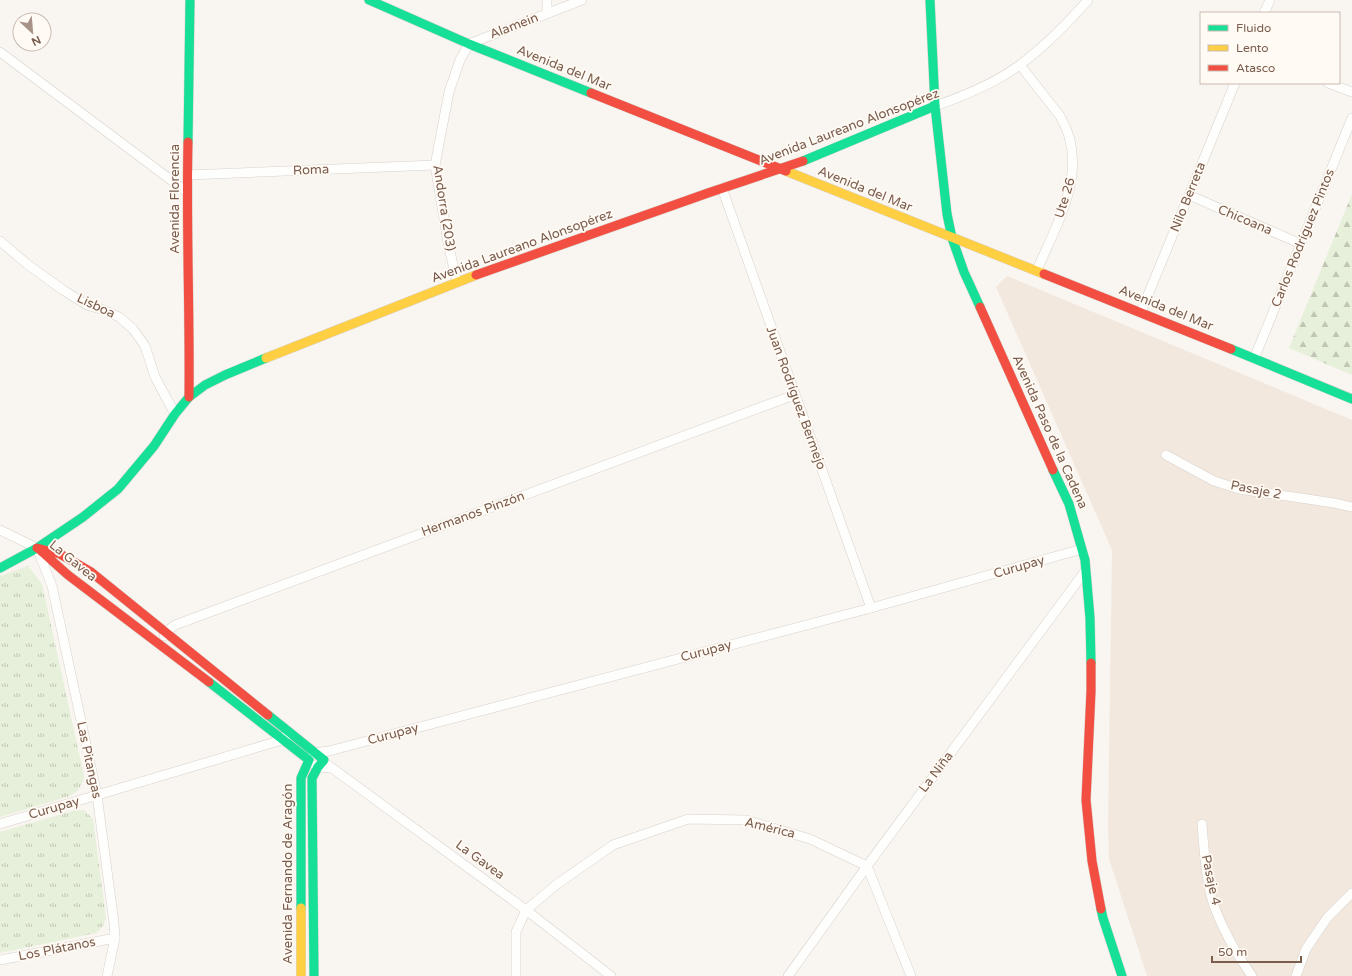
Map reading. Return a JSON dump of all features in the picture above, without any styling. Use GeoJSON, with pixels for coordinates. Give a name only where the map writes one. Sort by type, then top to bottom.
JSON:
{"type":"FeatureCollection","features":[{"type":"Feature","properties":{"kind":"street","name":"Avenida Florencia"},"geometry":{"type":"LineString","coordinates":[[189,397],[187,192],[190,0]]}},
{"type":"Feature","properties":{"kind":"street","name":"Avenida del Mar"},"geometry":{"type":"LineString","coordinates":[[372,0],[469,44],[952,238],[1037,270],[1352,399]]}},
{"type":"Feature","properties":{"kind":"street"},"geometry":{"type":"LineString","coordinates":[[547,0],[547,13]]}},
{"type":"Feature","properties":{"kind":"street","name":"Alamein"},"geometry":{"type":"LineString","coordinates":[[469,44],[582,0]]}},
{"type":"Feature","properties":{"kind":"street","name":"Avenida Paso de la Cadena"},"geometry":{"type":"LineString","coordinates":[[930,0],[935,106],[947,214],[952,238],[964,272],[1069,504],[1085,560],[1090,618],[1091,691],[1086,800],[1092,861],[1104,918],[1122,976]]}},
{"type":"Feature","properties":{"kind":"street","name":"Avenida Laureano Alonsopérez"},"geometry":{"type":"LineString","coordinates":[[0,568],[37,548],[83,517],[118,489],[154,446],[175,414],[189,397],[205,385],[226,375],[458,282],[722,188],[807,160],[935,106],[960,98],[988,84],[1020,65],[1073,17],[1088,0]]}},
{"type":"Feature","properties":{"kind":"street"},"geometry":{"type":"LineString","coordinates":[[1264,12],[1270,0]]}},
{"type":"Feature","properties":{"kind":"street","name":"Andorra (203)"},"geometry":{"type":"LineString","coordinates":[[458,282],[448,243],[435,165],[448,92],[460,60],[469,44]]}},
{"type":"Feature","properties":{"kind":"street"},"geometry":{"type":"LineString","coordinates":[[0,52],[187,192]]}},
{"type":"Feature","properties":{"kind":"street","name":"Ute 26"},"geometry":{"type":"LineString","coordinates":[[1020,65],[1056,110],[1065,125],[1069,135],[1073,158],[1072,181],[1066,204],[1037,270]]}},
{"type":"Feature","properties":{"kind":"street","name":"Nilo Berreta"},"geometry":{"type":"LineString","coordinates":[[1141,312],[1235,84]]}},
{"type":"Feature","properties":{"kind":"street"},"geometry":{"type":"LineString","coordinates":[[1331,84],[1352,92]]}},
{"type":"Feature","properties":{"kind":"street","name":"Carlos Rodríguez Pintos"},"geometry":{"type":"LineString","coordinates":[[1254,359],[1352,118]]}},
{"type":"Feature","properties":{"kind":"street","name":"Roma"},"geometry":{"type":"LineString","coordinates":[[188,175],[435,165]]}},
{"type":"Feature","properties":{"kind":"street","name":"Juan Rodríguez Bermejo"},"geometry":{"type":"LineString","coordinates":[[722,188],[794,395],[871,608]]}},
{"type":"Feature","properties":{"kind":"street","name":"Chicoana"},"geometry":{"type":"LineString","coordinates":[[1189,195],[1301,244]]}},
{"type":"Feature","properties":{"kind":"street","name":"Lisboa"},"geometry":{"type":"LineString","coordinates":[[0,241],[27,264],[63,290],[87,305],[104,310],[119,317],[133,328],[145,346],[155,377],[175,414]]}},
{"type":"Feature","properties":{"kind":"street","name":"Hermanos Pinzón"},"geometry":{"type":"LineString","coordinates":[[159,643],[166,632],[175,625],[794,395]]}},
{"type":"Feature","properties":{"kind":"street","name":"Pasaje 2"},"geometry":{"type":"LineString","coordinates":[[1166,455],[1214,481],[1239,488],[1352,507]]}},
{"type":"Feature","properties":{"kind":"street"},"geometry":{"type":"LineString","coordinates":[[0,530],[37,548]]}},
{"type":"Feature","properties":{"kind":"street","name":"La Gavea"},"geometry":{"type":"LineString","coordinates":[[37,548],[60,554],[91,572],[289,732],[321,764],[331,768],[526,910],[611,976]]}},
{"type":"Feature","properties":{"kind":"street","name":"La Gavea"},"geometry":{"type":"LineString","coordinates":[[37,548],[68,575],[159,643],[282,740],[312,756]]}},
{"type":"Feature","properties":{"kind":"street","name":"Las Pitangas"},"geometry":{"type":"LineString","coordinates":[[37,548],[52,586],[97,795],[112,904],[114,938],[107,976]]}},
{"type":"Feature","properties":{"kind":"street","name":"Curupay"},"geometry":{"type":"LineString","coordinates":[[312,756],[329,750],[871,608],[1082,549]]}},
{"type":"Feature","properties":{"kind":"street","name":"La Niña"},"geometry":{"type":"LineString","coordinates":[[788,976],[867,866],[1086,570]]}},
{"type":"Feature","properties":{"kind":"street"},"geometry":{"type":"LineString","coordinates":[[282,740],[289,732]]}},
{"type":"Feature","properties":{"kind":"street","name":"Curupay"},"geometry":{"type":"LineString","coordinates":[[0,824],[282,740]]}},
{"type":"Feature","properties":{"kind":"street"},"geometry":{"type":"LineString","coordinates":[[321,764],[329,750]]}},
{"type":"Feature","properties":{"kind":"street","name":"Avenida Fernando de Aragón"},"geometry":{"type":"LineString","coordinates":[[301,976],[301,778],[312,756]]}},
{"type":"Feature","properties":{"kind":"street","name":"Avenida Fernando de Aragón"},"geometry":{"type":"LineString","coordinates":[[314,976],[312,778],[321,764]]}},
{"type":"Feature","properties":{"kind":"street","name":"América"},"geometry":{"type":"LineString","coordinates":[[526,910],[556,885],[612,845],[688,819],[746,820],[810,839],[867,866]]}},
{"type":"Feature","properties":{"kind":"street","name":"Pasaje 4"},"geometry":{"type":"LineString","coordinates":[[1202,824],[1207,873],[1214,905],[1242,962],[1252,976]]}},
{"type":"Feature","properties":{"kind":"street"},"geometry":{"type":"LineString","coordinates":[[867,866],[911,976]]}},
{"type":"Feature","properties":{"kind":"street"},"geometry":{"type":"LineString","coordinates":[[1296,976],[1306,949],[1326,918],[1352,893]]}},
{"type":"Feature","properties":{"kind":"street"},"geometry":{"type":"LineString","coordinates":[[516,976],[516,932],[526,910]]}},
{"type":"Feature","properties":{"kind":"street","name":"Los Plátanos"},"geometry":{"type":"LineString","coordinates":[[0,960],[114,938]]}},
{"type":"Feature","properties":{"kind":"shaded area"},"geometry":{"type":"Polygon","coordinates":[[[1007,276],[1352,420],[1352,976],[1147,976],[1109,859],[1108,826],[1112,550],[996,287],[1007,276]]]}},
{"type":"Feature","properties":{"kind":"green space"},"geometry":{"type":"Polygon","coordinates":[[[1352,194],[1352,375],[1289,348],[1352,194]]]}},
{"type":"Feature","properties":{"kind":"green space"},"geometry":{"type":"Polygon","coordinates":[[[28,566],[42,584],[84,776],[80,788],[70,796],[0,817],[0,576],[28,566]]]}},
{"type":"Feature","properties":{"kind":"green space"},"geometry":{"type":"Polygon","coordinates":[[[76,810],[84,810],[93,819],[106,918],[103,926],[96,933],[0,953],[0,832],[76,810]]]}},
{"type":"Feature","properties":{"kind":"traffic: fast"},"geometry":{"type":"LineString","coordinates":[[188,142],[190,0]]}},
{"type":"Feature","properties":{"kind":"traffic: fast"},"geometry":{"type":"LineString","coordinates":[[369,0],[469,44],[591,93]]}},
{"type":"Feature","properties":{"kind":"traffic: fast"},"geometry":{"type":"LineString","coordinates":[[930,0],[935,106],[947,214],[952,238],[964,272],[980,307]]}},
{"type":"Feature","properties":{"kind":"traffic: fast"},"geometry":{"type":"LineString","coordinates":[[803,161],[935,106]]}},
{"type":"Feature","properties":{"kind":"traffic: fast"},"geometry":{"type":"LineString","coordinates":[[1231,349],[1352,399]]}},
{"type":"Feature","properties":{"kind":"traffic: fast"},"geometry":{"type":"LineString","coordinates":[[0,568],[37,548],[83,517],[118,489],[154,446],[175,414],[189,397],[205,385],[266,358]]}},
{"type":"Feature","properties":{"kind":"traffic: fast"},"geometry":{"type":"LineString","coordinates":[[1053,470],[1069,504],[1085,560],[1090,618],[1091,663]]}},
{"type":"Feature","properties":{"kind":"traffic: fast"},"geometry":{"type":"LineString","coordinates":[[209,682],[309,760],[301,778],[301,908]]}},
{"type":"Feature","properties":{"kind":"traffic: fast"},"geometry":{"type":"LineString","coordinates":[[268,715],[324,760],[312,778],[314,976]]}},
{"type":"Feature","properties":{"kind":"traffic: fast"},"geometry":{"type":"LineString","coordinates":[[1101,909],[1122,976]]}},
{"type":"Feature","properties":{"kind":"traffic: slow"},"geometry":{"type":"LineString","coordinates":[[786,171],[1044,274]]}},
{"type":"Feature","properties":{"kind":"traffic: slow"},"geometry":{"type":"LineString","coordinates":[[266,358],[476,275]]}},
{"type":"Feature","properties":{"kind":"traffic: slow"},"geometry":{"type":"LineString","coordinates":[[301,908],[301,976]]}},
{"type":"Feature","properties":{"kind":"traffic: jam"},"geometry":{"type":"LineString","coordinates":[[591,93],[786,171]]}},
{"type":"Feature","properties":{"kind":"traffic: jam"},"geometry":{"type":"LineString","coordinates":[[188,142],[187,206],[189,397]]}},
{"type":"Feature","properties":{"kind":"traffic: jam"},"geometry":{"type":"LineString","coordinates":[[476,275],[803,161]]}},
{"type":"Feature","properties":{"kind":"traffic: jam"},"geometry":{"type":"LineString","coordinates":[[1044,274],[1231,349]]}},
{"type":"Feature","properties":{"kind":"traffic: jam"},"geometry":{"type":"LineString","coordinates":[[980,307],[1053,470]]}},
{"type":"Feature","properties":{"kind":"traffic: jam"},"geometry":{"type":"LineString","coordinates":[[37,548],[60,554],[91,572],[268,715]]}},
{"type":"Feature","properties":{"kind":"traffic: jam"},"geometry":{"type":"LineString","coordinates":[[40,550],[68,575],[209,682]]}},
{"type":"Feature","properties":{"kind":"traffic: jam"},"geometry":{"type":"LineString","coordinates":[[1091,663],[1086,800],[1092,861],[1101,909]]}}]}
